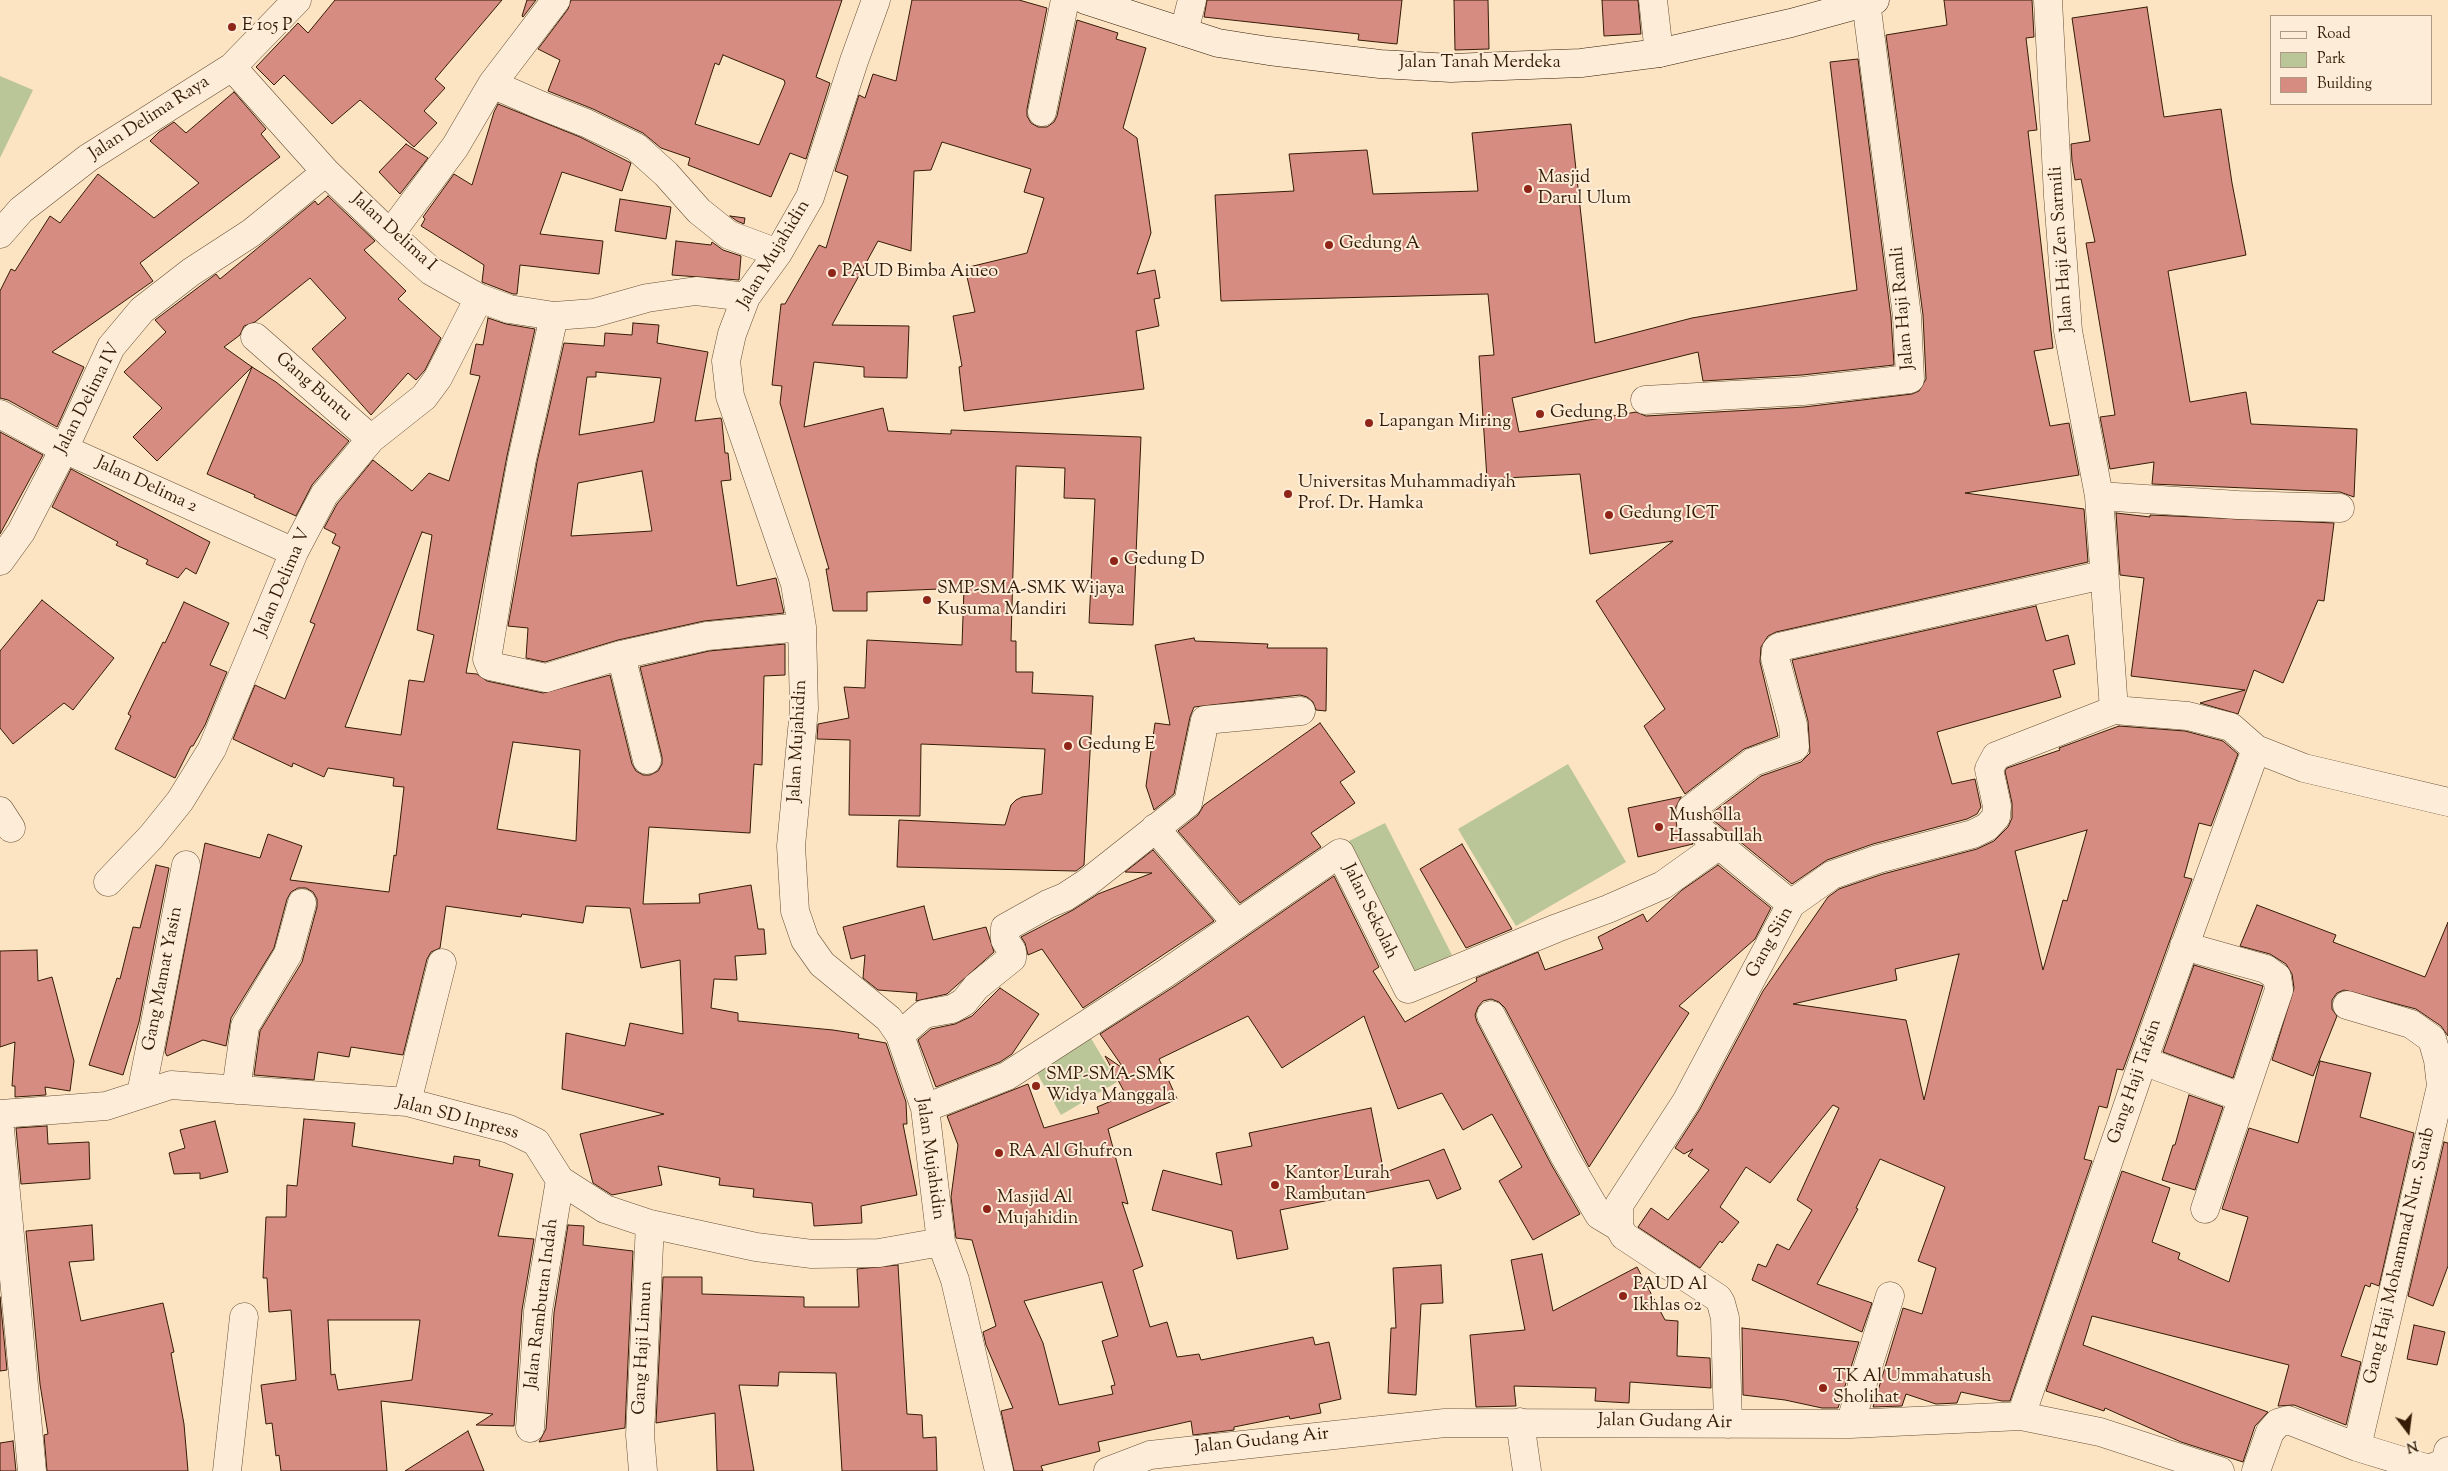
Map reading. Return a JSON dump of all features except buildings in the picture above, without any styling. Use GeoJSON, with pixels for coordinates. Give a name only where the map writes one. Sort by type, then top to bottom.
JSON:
{"type":"FeatureCollection","features":[{"type":"Feature","properties":{"kind":"street","name":"Jalan Delima Raya"},"geometry":{"type":"LineString","coordinates":[[0,234],[21,210],[88,158],[232,67],[297,0]]}},
{"type":"Feature","properties":{"kind":"street"},"geometry":{"type":"LineString","coordinates":[[390,234],[455,147],[492,84],[556,0]]}},
{"type":"Feature","properties":{"kind":"street","name":"Jalan Mujahidin"},"geometry":{"type":"LineString","coordinates":[[876,0],[810,197],[778,254],[746,297],[732,334],[726,361],[730,396],[792,574],[802,628],[804,709],[791,846],[795,911],[805,940],[822,964],[889,1019],[900,1035],[925,1108],[941,1242],[955,1280],[998,1471]]}},
{"type":"Feature","properties":{"kind":"street"},"geometry":{"type":"LineString","coordinates":[[1042,112],[1065,0]]}},
{"type":"Feature","properties":{"kind":"street","name":"Jalan Tanah Merdeka"},"geometry":{"type":"LineString","coordinates":[[1085,0],[1218,42],[1269,51],[1380,64],[1451,68],[1581,63],[1658,53],[1791,23],[1871,1]]}},
{"type":"Feature","properties":{"kind":"street"},"geometry":{"type":"LineString","coordinates":[[1184,32],[1192,0]]}},
{"type":"Feature","properties":{"kind":"street"},"geometry":{"type":"LineString","coordinates":[[1653,0],[1658,53]]}},
{"type":"Feature","properties":{"kind":"street","name":"Jalan Haji Zen Sarmili"},"geometry":{"type":"LineString","coordinates":[[2048,0],[2058,196],[2068,331],[2099,496],[2103,575],[2114,710]]}},
{"type":"Feature","properties":{"kind":"street","name":"Jalan Haji Ramli"},"geometry":{"type":"LineString","coordinates":[[1645,400],[1803,391],[1910,379],[1906,306],[1871,1]]}},
{"type":"Feature","properties":{"kind":"street","name":"Jalan Delima I"},"geometry":{"type":"LineString","coordinates":[[232,67],[326,172],[390,234],[431,271],[479,298],[509,309],[554,316],[594,313],[647,298],[696,291],[746,297]]}},
{"type":"Feature","properties":{"kind":"street"},"geometry":{"type":"LineString","coordinates":[[492,84],[540,106],[586,123],[636,147],[666,174],[699,211],[729,235],[778,254]]}},
{"type":"Feature","properties":{"kind":"street","name":"Jalan Delima IV"},"geometry":{"type":"LineString","coordinates":[[0,561],[20,532],[64,448],[111,347],[142,310],[191,272],[251,233],[326,172]]}},
{"type":"Feature","properties":{"kind":"street","name":"Jalan Delima V"},"geometry":{"type":"LineString","coordinates":[[108,882],[151,837],[180,801],[212,749],[255,650],[294,552],[324,495],[371,439],[424,397],[438,378],[479,298]]}},
{"type":"Feature","properties":{"kind":"street"},"geometry":{"type":"LineString","coordinates":[[554,316],[522,459],[487,659],[490,666],[546,678],[621,655],[707,636],[802,628]]}},
{"type":"Feature","properties":{"kind":"street","name":"Gang Buntu"},"geometry":{"type":"LineString","coordinates":[[255,337],[371,439]]}},
{"type":"Feature","properties":{"kind":"street","name":"Jalan Delima 2"},"geometry":{"type":"LineString","coordinates":[[0,414],[64,448],[294,552]]}},
{"type":"Feature","properties":{"kind":"street"},"geometry":{"type":"LineString","coordinates":[[2099,496],[2238,505],[2340,508]]}},
{"type":"Feature","properties":{"kind":"street"},"geometry":{"type":"LineString","coordinates":[[1791,904],[1691,823],[1691,808],[1753,762],[1795,747],[1793,725],[1775,658],[1776,650],[1779,647],[2103,575]]}},
{"type":"Feature","properties":{"kind":"street"},"geometry":{"type":"LineString","coordinates":[[621,655],[647,760]]}},
{"type":"Feature","properties":{"kind":"street"},"geometry":{"type":"LineString","coordinates":[[2114,710],[2188,716],[2231,727],[2256,749],[2304,768],[2448,802]]}},
{"type":"Feature","properties":{"kind":"street","name":"Gang Siin"},"geometry":{"type":"LineString","coordinates":[[1619,1227],[1619,1205],[1686,1102],[1791,904],[1832,875],[1878,859],[1973,834],[1986,827],[1996,817],[1997,806],[1989,769],[1996,756],[2114,710]]}},
{"type":"Feature","properties":{"kind":"street"},"geometry":{"type":"LineString","coordinates":[[900,1035],[924,1014],[952,1009],[964,1002],[976,987],[1012,958],[1012,951],[1005,940],[1005,928],[1048,904],[1065,897],[1088,882],[1188,803],[1205,720],[1301,711]]}},
{"type":"Feature","properties":{"kind":"street","name":"Gang Haji Tafsin"},"geometry":{"type":"LineString","coordinates":[[2020,1416],[2143,1061],[2256,749]]}},
{"type":"Feature","properties":{"kind":"street"},"geometry":{"type":"LineString","coordinates":[[1155,828],[1237,924]]}},
{"type":"Feature","properties":{"kind":"street","name":"Jalan Sekolah"},"geometry":{"type":"LineString","coordinates":[[925,1108],[1008,1076],[1237,924],[1340,853],[1408,989],[1663,885],[1719,845]]}},
{"type":"Feature","properties":{"kind":"street","name":"Gang Mamat Yasin"},"geometry":{"type":"LineString","coordinates":[[141,1094],[186,865]]}},
{"type":"Feature","properties":{"kind":"street"},"geometry":{"type":"LineString","coordinates":[[236,1090],[245,1026],[288,954],[302,902]]}},
{"type":"Feature","properties":{"kind":"street"},"geometry":{"type":"LineString","coordinates":[[2184,946],[2266,969],[2277,977],[2280,990],[2205,1209]]}},
{"type":"Feature","properties":{"kind":"street"},"geometry":{"type":"LineString","coordinates":[[407,1102],[442,964]]}},
{"type":"Feature","properties":{"kind":"street","name":"Gang Haji Mohammad Nur. Suaib"},"geometry":{"type":"LineString","coordinates":[[2347,1005],[2411,1024],[2432,1039],[2438,1060],[2441,1086],[2357,1447]]}},
{"type":"Feature","properties":{"kind":"street"},"geometry":{"type":"LineString","coordinates":[[1491,1015],[1565,1157],[1598,1215],[1619,1227],[1624,1236],[1718,1298],[1724,1308],[1728,1424]]}},
{"type":"Feature","properties":{"kind":"street"},"geometry":{"type":"LineString","coordinates":[[2143,1061],[2235,1095],[2241,1100]]}},
{"type":"Feature","properties":{"kind":"street","name":"Jalan SD Inpress"},"geometry":{"type":"LineString","coordinates":[[0,1114],[106,1106],[171,1085],[407,1102],[509,1129],[536,1142],[560,1180],[605,1209],[650,1224],[756,1247],[812,1254],[879,1253],[941,1242]]}},
{"type":"Feature","properties":{"kind":"street"},"geometry":{"type":"LineString","coordinates":[[0,1128],[32,1471]]}},
{"type":"Feature","properties":{"kind":"street","name":"Jalan Rambutan Indah"},"geometry":{"type":"LineString","coordinates":[[530,1428],[538,1311],[560,1180]]}},
{"type":"Feature","properties":{"kind":"street","name":"Gang Haji Limun"},"geometry":{"type":"LineString","coordinates":[[643,1471],[640,1435],[650,1224]]}},
{"type":"Feature","properties":{"kind":"street"},"geometry":{"type":"LineString","coordinates":[[1850,1424],[1890,1296]]}},
{"type":"Feature","properties":{"kind":"street"},"geometry":{"type":"LineString","coordinates":[[227,1471],[244,1317]]}},
{"type":"Feature","properties":{"kind":"street","name":"Jalan Gudang Air"},"geometry":{"type":"LineString","coordinates":[[1108,1471],[1150,1454],[1445,1422],[1850,1424],[2020,1416],[2100,1432],[2220,1471]]}},
{"type":"Feature","properties":{"kind":"street"},"geometry":{"type":"LineString","coordinates":[[2256,1471],[2270,1432],[2278,1423],[2288,1420],[2357,1447],[2438,1460]]}},
{"type":"Feature","properties":{"kind":"street"},"geometry":{"type":"LineString","coordinates":[[1520,1422],[1527,1471]]}},
{"type":"Feature","properties":{"kind":"green space"},"geometry":{"type":"Polygon","coordinates":[[[0,76],[33,90],[0,158],[0,76]]]}},
{"type":"Feature","properties":{"kind":"green space"},"geometry":{"type":"Polygon","coordinates":[[[1568,764],[1626,862],[1516,926],[1458,829],[1568,764]]]}},
{"type":"Feature","properties":{"kind":"green space"},"geometry":{"type":"Polygon","coordinates":[[[1385,823],[1452,955],[1415,974],[1349,841],[1385,823]]]}},
{"type":"Feature","properties":{"kind":"green space"},"geometry":{"type":"Polygon","coordinates":[[[1089,1035],[1117,1082],[1061,1115],[1034,1068],[1089,1035]]]}},
{"type":"Feature","properties":{"kind":"place","name":"E 105 P"},"geometry":{"type":"Point","coordinates":[232,27]}},
{"type":"Feature","properties":{"kind":"place","name":"Masjid Darul Ulum"},"geometry":{"type":"Point","coordinates":[1528,189]}},
{"type":"Feature","properties":{"kind":"place","name":"Gedung A"},"geometry":{"type":"Point","coordinates":[1329,245]}},
{"type":"Feature","properties":{"kind":"place","name":"PAUD Bimba Aiueo"},"geometry":{"type":"Point","coordinates":[832,273]}},
{"type":"Feature","properties":{"kind":"place","name":"Gedung B"},"geometry":{"type":"Point","coordinates":[1540,414]}},
{"type":"Feature","properties":{"kind":"place","name":"Lapangan Miring"},"geometry":{"type":"Point","coordinates":[1369,423]}},
{"type":"Feature","properties":{"kind":"place","name":"Universitas Muhammadiyah Prof. Dr. Hamka"},"geometry":{"type":"Point","coordinates":[1288,494]}},
{"type":"Feature","properties":{"kind":"place","name":"Gedung ICT"},"geometry":{"type":"Point","coordinates":[1609,515]}},
{"type":"Feature","properties":{"kind":"place","name":"Gedung D"},"geometry":{"type":"Point","coordinates":[1114,561]}},
{"type":"Feature","properties":{"kind":"place","name":"SMP-SMA-SMK Wijaya Kusuma Mandiri"},"geometry":{"type":"Point","coordinates":[927,600]}},
{"type":"Feature","properties":{"kind":"place","name":"Gedung E"},"geometry":{"type":"Point","coordinates":[1068,746]}},
{"type":"Feature","properties":{"kind":"place","name":"Musholla Hassabullah"},"geometry":{"type":"Point","coordinates":[1659,827]}},
{"type":"Feature","properties":{"kind":"place","name":"SMP-SMA-SMK Widya Manggala"},"geometry":{"type":"Point","coordinates":[1036,1086]}},
{"type":"Feature","properties":{"kind":"place","name":"RA Al Ghufron"},"geometry":{"type":"Point","coordinates":[999,1153]}},
{"type":"Feature","properties":{"kind":"place","name":"Kantor Lurah Rambutan"},"geometry":{"type":"Point","coordinates":[1275,1185]}},
{"type":"Feature","properties":{"kind":"place","name":"Masjid Al Mujahidin"},"geometry":{"type":"Point","coordinates":[987,1209]}},
{"type":"Feature","properties":{"kind":"place","name":"PAUD Al Ikhlas 02"},"geometry":{"type":"Point","coordinates":[1623,1296]}},
{"type":"Feature","properties":{"kind":"place","name":"TK Al Ummahatush Sholihat"},"geometry":{"type":"Point","coordinates":[1823,1388]}}]}
